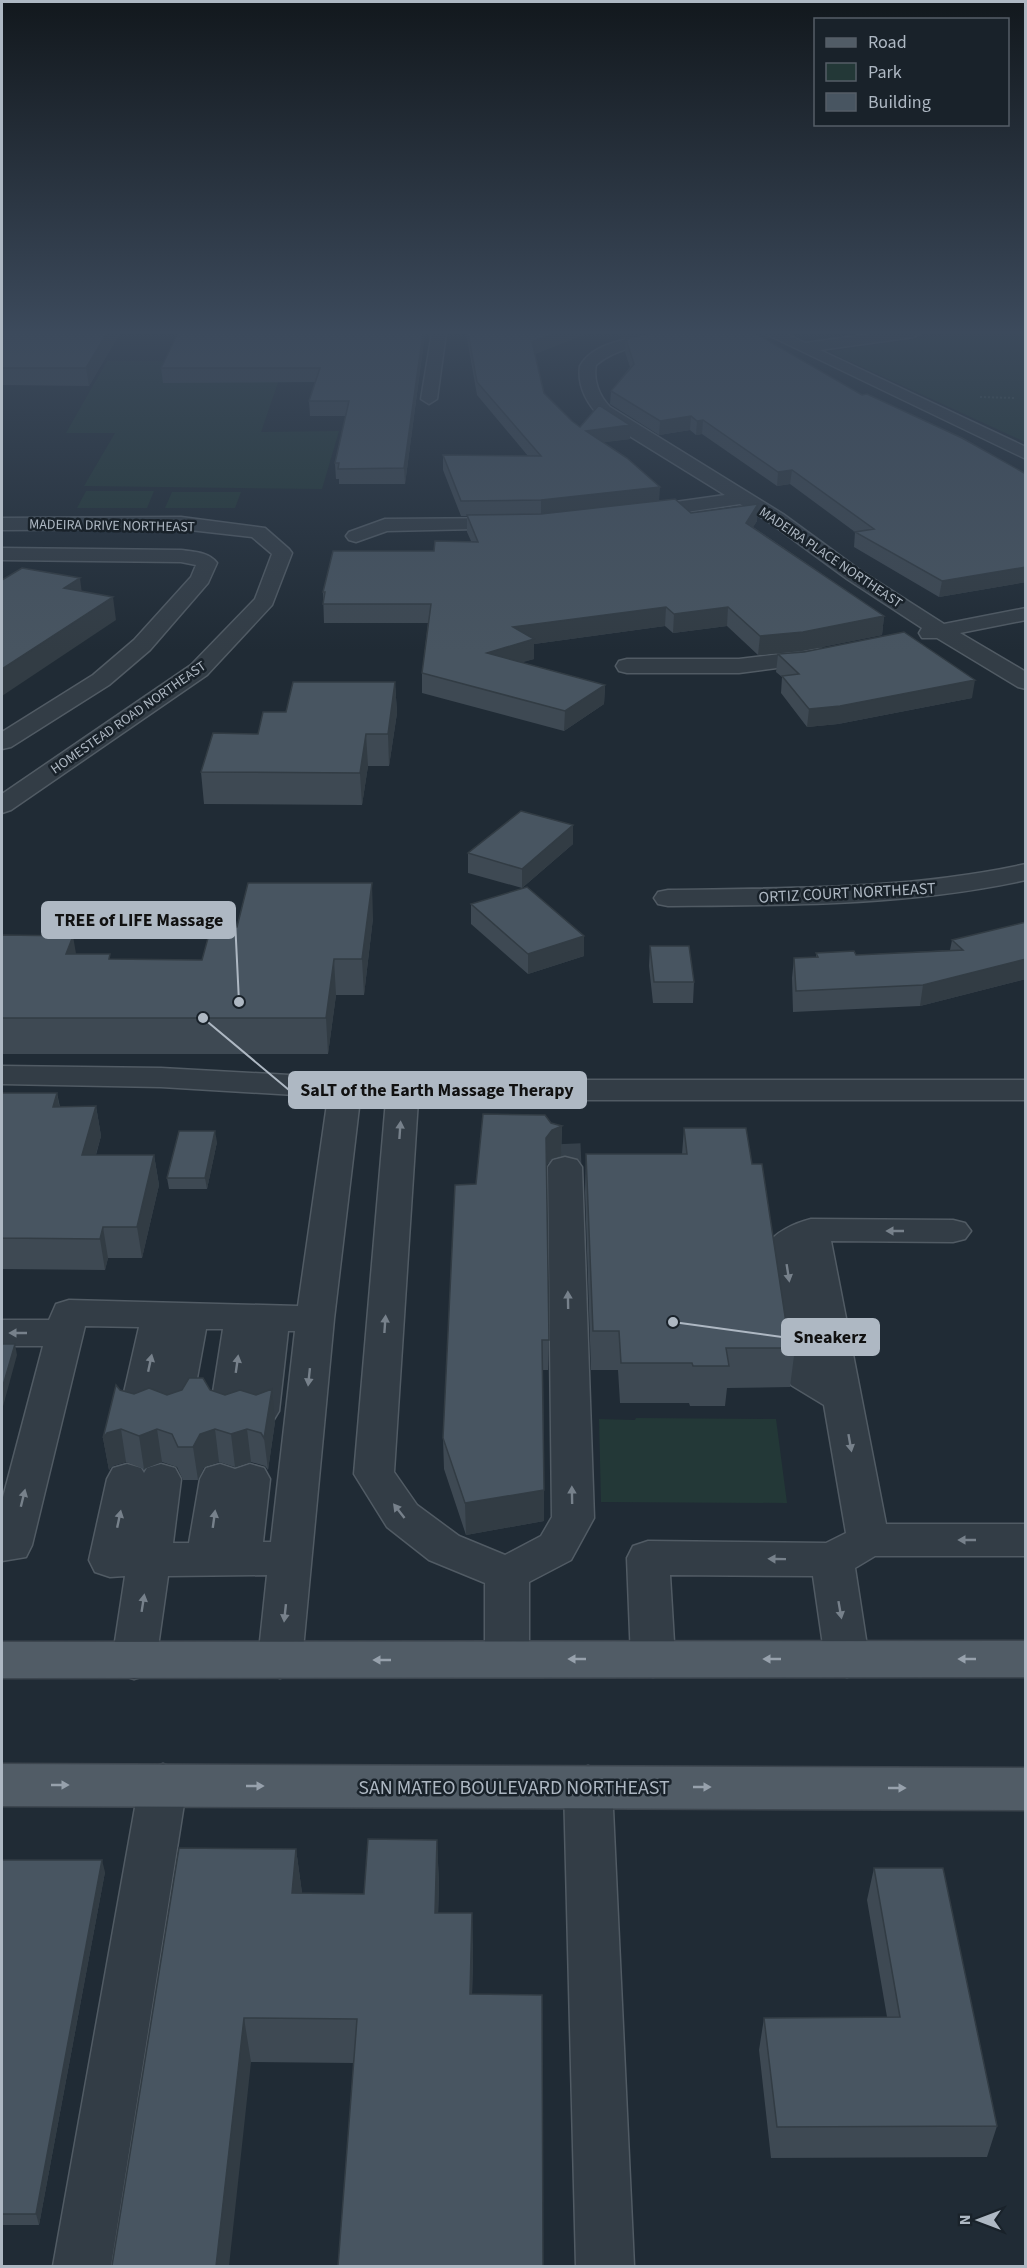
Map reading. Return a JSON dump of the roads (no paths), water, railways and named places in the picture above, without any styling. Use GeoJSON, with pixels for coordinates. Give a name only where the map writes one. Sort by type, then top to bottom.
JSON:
{"type":"FeatureCollection","features":[{"type":"Feature","properties":{"kind":"main road"},"geometry":{"type":"LineString","coordinates":[[2,1660],[1026,1659]]}},
{"type":"Feature","properties":{"kind":"main road","name":"SAN MATEO BOULEVARD NORTHEAST"},"geometry":{"type":"LineString","coordinates":[[2,1785],[1026,1789]]}},
{"type":"Feature","properties":{"kind":"street","name":"MADEIRA PLACE NORTHEAST"},"geometry":{"type":"LineString","coordinates":[[645,439],[776,518],[854,575],[1026,682]]}},
{"type":"Feature","properties":{"kind":"street"},"geometry":{"type":"LineString","coordinates":[[994,439],[1026,454]]}},
{"type":"Feature","properties":{"kind":"street"},"geometry":{"type":"LineString","coordinates":[[622,515],[742,498]]}},
{"type":"Feature","properties":{"kind":"street","name":"MADEIRA DRIVE NORTHEAST"},"geometry":{"type":"LineString","coordinates":[[2,524],[181,523],[258,532]]}},
{"type":"Feature","properties":{"kind":"street"},"geometry":{"type":"LineString","coordinates":[[356,536],[385,525],[530,524]]}},
{"type":"Feature","properties":{"kind":"street","name":"HOMESTEAD ROAD NORTHEAST"},"geometry":{"type":"LineString","coordinates":[[2,805],[199,670],[265,601],[282,553],[258,532]]}},
{"type":"Feature","properties":{"kind":"street"},"geometry":{"type":"LineString","coordinates":[[2,554],[181,556],[207,563],[201,579],[142,645],[95,684],[2,742]]}},
{"type":"Feature","properties":{"kind":"street"},"geometry":{"type":"LineString","coordinates":[[906,638],[1026,614]]}},
{"type":"Feature","properties":{"kind":"street"},"geometry":{"type":"LineString","coordinates":[[627,666],[739,666],[802,660],[837,652]]}},
{"type":"Feature","properties":{"kind":"street"},"geometry":{"type":"LineString","coordinates":[[95,684],[160,697]]}},
{"type":"Feature","properties":{"kind":"street","name":"ORTIZ COURT NORTHEAST"},"geometry":{"type":"LineString","coordinates":[[668,898],[856,895],[929,890],[997,880],[1026,872]]}},
{"type":"Feature","properties":{"kind":"street"},"geometry":{"type":"LineString","coordinates":[[2,1075],[180,1077],[345,1089],[403,1090],[1026,1090]]}},
{"type":"Feature","properties":{"kind":"street"},"geometry":{"type":"LineString","coordinates":[[280,1660],[315,1318],[345,1089]]}},
{"type":"Feature","properties":{"kind":"street"},"geometry":{"type":"LineString","coordinates":[[403,1090],[374,1474],[402,1516],[444,1548],[507,1574]]}},
{"type":"Feature","properties":{"kind":"street"},"geometry":{"type":"LineString","coordinates":[[507,1574],[556,1548],[573,1518],[558,1141],[519,1090]]}},
{"type":"Feature","properties":{"kind":"street"},"geometry":{"type":"LineString","coordinates":[[868,1540],[811,1230],[953,1231]]}},
{"type":"Feature","properties":{"kind":"street"},"geometry":{"type":"LineString","coordinates":[[2,1545],[11,1545],[69,1313],[315,1318]]}},
{"type":"Feature","properties":{"kind":"street"},"geometry":{"type":"LineString","coordinates":[[156,1411],[175,1316]]}},
{"type":"Feature","properties":{"kind":"street"},"geometry":{"type":"LineString","coordinates":[[244,1411],[257,1317]]}},
{"type":"Feature","properties":{"kind":"street"},"geometry":{"type":"LineString","coordinates":[[2,1334],[65,1333]]}},
{"type":"Feature","properties":{"kind":"street"},"geometry":{"type":"LineString","coordinates":[[134,1660],[130,1560],[144,1479]]}},
{"type":"Feature","properties":{"kind":"street"},"geometry":{"type":"LineString","coordinates":[[224,1558],[235,1479]]}},
{"type":"Feature","properties":{"kind":"street"},"geometry":{"type":"LineString","coordinates":[[652,1659],[648,1558],[832,1560],[868,1540],[1026,1540]]}},
{"type":"Feature","properties":{"kind":"street"},"geometry":{"type":"LineString","coordinates":[[130,1560],[290,1558]]}},
{"type":"Feature","properties":{"kind":"street"},"geometry":{"type":"LineString","coordinates":[[832,1560],[847,1659]]}},
{"type":"Feature","properties":{"kind":"street"},"geometry":{"type":"LineString","coordinates":[[507,1574],[507,1659]]}},
{"type":"Feature","properties":{"kind":"street"},"geometry":{"type":"LineString","coordinates":[[82,2266],[163,1785]]}},
{"type":"Feature","properties":{"kind":"street"},"geometry":{"type":"LineString","coordinates":[[588,1787],[605,2266]]}},
{"type":"Feature","properties":{"kind":"tunnel"},"geometry":{"type":"LineString","coordinates":[[564,1144],[565,1167]]}},
{"type":"Feature","properties":{"kind":"place","name":"TREE of LIFE Massage"},"geometry":{"type":"Point","coordinates":[239,1002]}},
{"type":"Feature","properties":{"kind":"place","name":"SaLT of the Earth Massage Therapy"},"geometry":{"type":"Point","coordinates":[203,1018]}},
{"type":"Feature","properties":{"kind":"place","name":"Sneakerz"},"geometry":{"type":"Point","coordinates":[673,1322]}}]}
